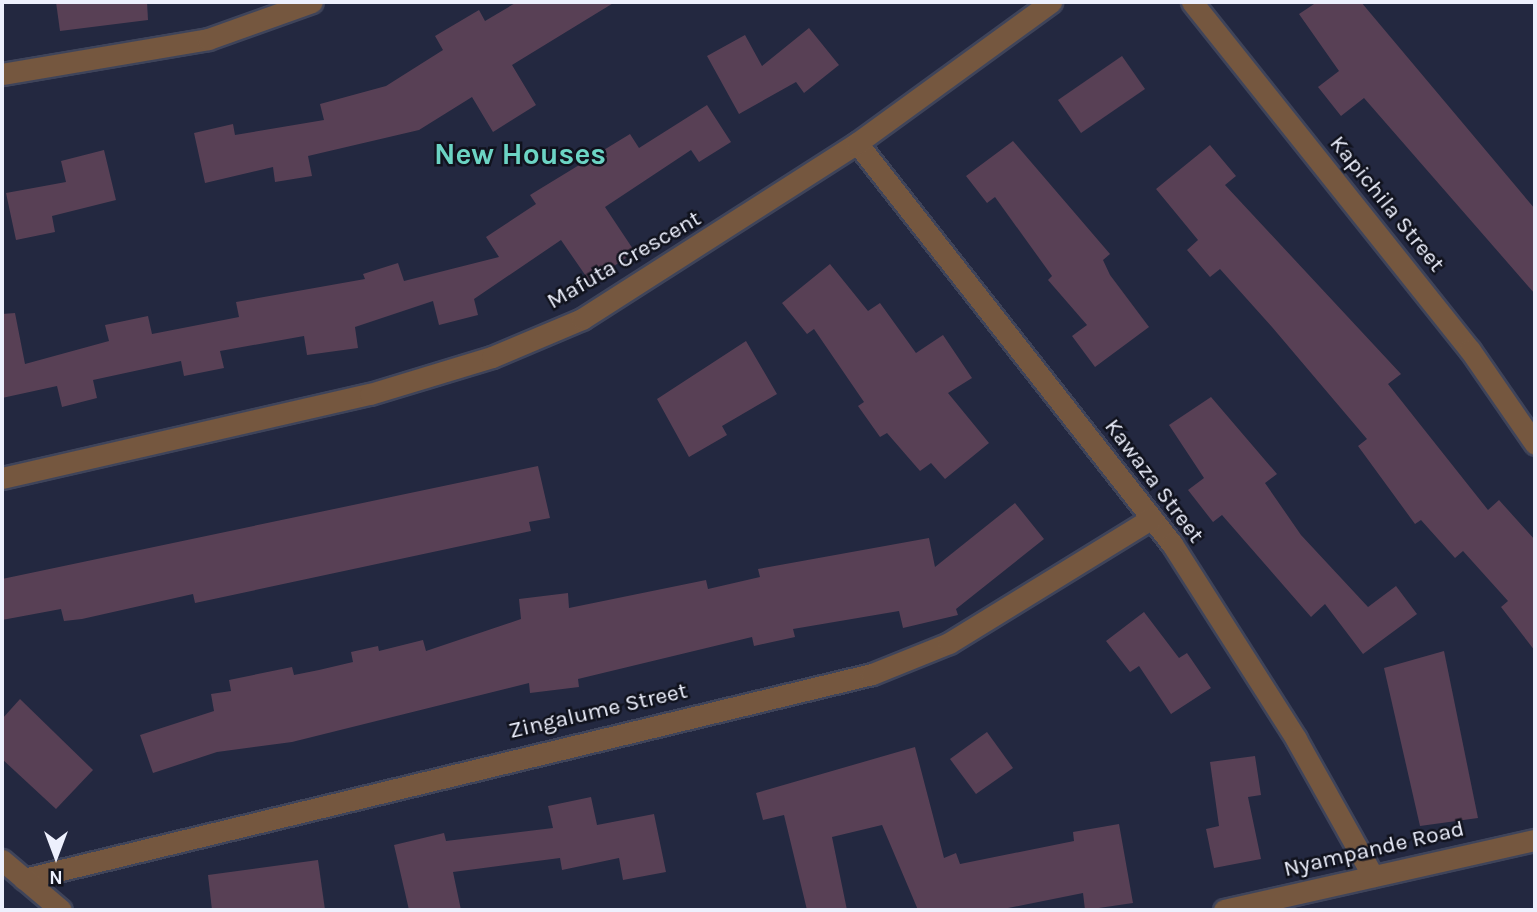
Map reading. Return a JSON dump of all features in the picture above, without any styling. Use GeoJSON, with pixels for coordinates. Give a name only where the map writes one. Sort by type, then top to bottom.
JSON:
{"type":"FeatureCollection","features":[{"type":"Feature","properties":{"kind":"street"},"geometry":{"type":"LineString","coordinates":[[2,74],[208,39],[312,2]]}},
{"type":"Feature","properties":{"kind":"street","name":"Mafuta Crescent"},"geometry":{"type":"LineString","coordinates":[[2,478],[370,394],[492,357],[582,319],[857,143],[1051,2]]}},
{"type":"Feature","properties":{"kind":"street","name":"Kapichila Street"},"geometry":{"type":"LineString","coordinates":[[1192,2],[1470,350],[1535,444]]}},
{"type":"Feature","properties":{"kind":"street","name":"Kawaza Street"},"geometry":{"type":"LineString","coordinates":[[857,143],[1152,518],[1296,739],[1373,876]]}},
{"type":"Feature","properties":{"kind":"street","name":"Zingalume Street"},"geometry":{"type":"LineString","coordinates":[[24,879],[872,674],[971,630],[1152,518]]}},
{"type":"Feature","properties":{"kind":"street","name":"Nyampande Road"},"geometry":{"type":"LineString","coordinates":[[1224,910],[1535,840]]}},
{"type":"Feature","properties":{"kind":"street"},"geometry":{"type":"LineString","coordinates":[[2,860],[61,910]]}},
{"type":"Feature","properties":{"kind":"building"},"geometry":{"type":"Polygon","coordinates":[[[56,2],[147,2],[148,20],[60,31],[56,2]]]}},
{"type":"Feature","properties":{"kind":"building"},"geometry":{"type":"Polygon","coordinates":[[[517,2],[615,2],[512,65],[536,105],[493,132],[472,97],[419,130],[308,156],[312,176],[275,182],[273,167],[205,183],[194,133],[233,124],[235,135],[324,120],[320,104],[386,86],[443,50],[435,36],[479,10],[485,21],[517,2]]]}},
{"type":"Feature","properties":{"kind":"building"},"geometry":{"type":"Polygon","coordinates":[[[1317,2],[1361,2],[1535,209],[1535,294],[1364,98],[1341,116],[1318,87],[1339,71],[1299,14],[1317,2]]]}},
{"type":"Feature","properties":{"kind":"building"},"geometry":{"type":"Polygon","coordinates":[[[809,28],[839,65],[804,93],[796,82],[739,114],[707,56],[745,35],[762,66],[809,28]]]}},
{"type":"Feature","properties":{"kind":"building"},"geometry":{"type":"Polygon","coordinates":[[[1122,56],[1145,89],[1081,133],[1058,100],[1122,56]]]}},
{"type":"Feature","properties":{"kind":"building"},"geometry":{"type":"Polygon","coordinates":[[[707,105],[731,142],[699,162],[691,150],[605,207],[635,252],[590,282],[561,240],[474,299],[478,315],[439,325],[433,301],[355,327],[358,348],[307,355],[304,336],[220,351],[224,368],[184,376],[181,361],[93,380],[97,398],[62,407],[57,386],[2,398],[2,314],[15,313],[25,364],[109,341],[105,325],[148,316],[152,334],[239,317],[236,302],[365,279],[363,274],[398,263],[404,281],[499,257],[486,237],[536,204],[530,195],[630,134],[639,148],[707,105]]]}},
{"type":"Feature","properties":{"kind":"building"},"geometry":{"type":"Polygon","coordinates":[[[1013,141],[1110,254],[1103,260],[1110,275],[1149,327],[1095,367],[1072,336],[1087,325],[1048,280],[1052,276],[995,197],[987,203],[966,176],[1013,141]]]}},
{"type":"Feature","properties":{"kind":"building"},"geometry":{"type":"Polygon","coordinates":[[[1210,145],[1236,176],[1225,185],[1401,374],[1388,384],[1488,510],[1499,500],[1535,540],[1535,651],[1501,607],[1508,601],[1463,551],[1455,558],[1421,520],[1415,524],[1358,446],[1367,439],[1272,327],[1220,269],[1210,277],[1187,250],[1198,240],[1156,189],[1210,145]]]}},
{"type":"Feature","properties":{"kind":"building"},"geometry":{"type":"Polygon","coordinates":[[[104,150],[116,200],[52,216],[55,232],[16,240],[6,193],[66,182],[61,161],[104,150]]]}},
{"type":"Feature","properties":{"kind":"building"},"geometry":{"type":"Polygon","coordinates":[[[830,264],[868,311],[880,303],[916,353],[943,335],[972,378],[948,393],[989,443],[945,479],[931,463],[920,471],[887,433],[880,437],[858,406],[864,402],[814,329],[807,334],[782,303],[830,264]]]}},
{"type":"Feature","properties":{"kind":"building"},"geometry":{"type":"Polygon","coordinates":[[[746,341],[777,394],[722,426],[727,435],[689,457],[657,399],[746,341]]]}},
{"type":"Feature","properties":{"kind":"building"},"geometry":{"type":"Polygon","coordinates":[[[1211,397],[1277,474],[1265,483],[1301,535],[1368,607],[1396,586],[1417,614],[1363,654],[1325,604],[1311,617],[1222,515],[1213,522],[1188,490],[1204,478],[1169,425],[1211,397]]]}},
{"type":"Feature","properties":{"kind":"building"},"geometry":{"type":"Polygon","coordinates":[[[538,466],[550,518],[529,522],[531,531],[195,603],[193,594],[82,619],[64,621],[61,609],[2,620],[2,579],[538,466]]]}},
{"type":"Feature","properties":{"kind":"building"},"geometry":{"type":"Polygon","coordinates":[[[1015,503],[1044,539],[956,609],[958,615],[903,628],[899,611],[793,629],[795,637],[754,646],[752,637],[578,679],[579,687],[530,693],[529,683],[292,742],[217,752],[153,773],[140,735],[214,711],[211,694],[231,691],[229,680],[292,667],[294,675],[319,670],[353,662],[351,652],[378,646],[379,651],[423,640],[426,651],[521,619],[519,599],[568,593],[569,608],[706,580],[708,589],[760,577],[758,569],[929,538],[935,567],[1015,503]]]}},
{"type":"Feature","properties":{"kind":"building"},"geometry":{"type":"Polygon","coordinates":[[[1144,612],[1179,658],[1187,653],[1211,688],[1171,714],[1139,666],[1130,672],[1106,641],[1144,612]]]}},
{"type":"Feature","properties":{"kind":"building"},"geometry":{"type":"Polygon","coordinates":[[[1444,651],[1478,818],[1420,826],[1384,668],[1444,651]]]}},
{"type":"Feature","properties":{"kind":"building"},"geometry":{"type":"Polygon","coordinates":[[[20,699],[93,770],[56,809],[2,759],[2,719],[20,699]]]}},
{"type":"Feature","properties":{"kind":"building"},"geometry":{"type":"Polygon","coordinates":[[[987,732],[1013,768],[976,794],[950,759],[987,732]]]}},
{"type":"Feature","properties":{"kind":"building"},"geometry":{"type":"Polygon","coordinates":[[[915,747],[944,858],[956,853],[960,864],[1074,841],[1073,832],[1119,824],[1133,903],[1085,910],[1083,893],[998,910],[918,910],[882,825],[832,837],[847,910],[807,910],[784,815],[763,820],[756,793],[915,747]]]}},
{"type":"Feature","properties":{"kind":"building"},"geometry":{"type":"Polygon","coordinates":[[[1255,756],[1261,795],[1248,797],[1261,859],[1214,868],[1206,829],[1219,826],[1210,762],[1255,756]]]}},
{"type":"Feature","properties":{"kind":"building"},"geometry":{"type":"Polygon","coordinates":[[[591,797],[597,825],[654,814],[666,872],[623,880],[619,858],[562,870],[560,858],[453,872],[461,910],[409,910],[394,845],[444,833],[446,841],[553,828],[548,806],[591,797]]]}},
{"type":"Feature","properties":{"kind":"building"},"geometry":{"type":"Polygon","coordinates":[[[318,860],[325,910],[212,910],[208,875],[318,860]]]}},
{"type":"Feature","properties":{"kind":"district","name":"New Houses"},"geometry":{"type":"Point","coordinates":[520,154]}}]}
